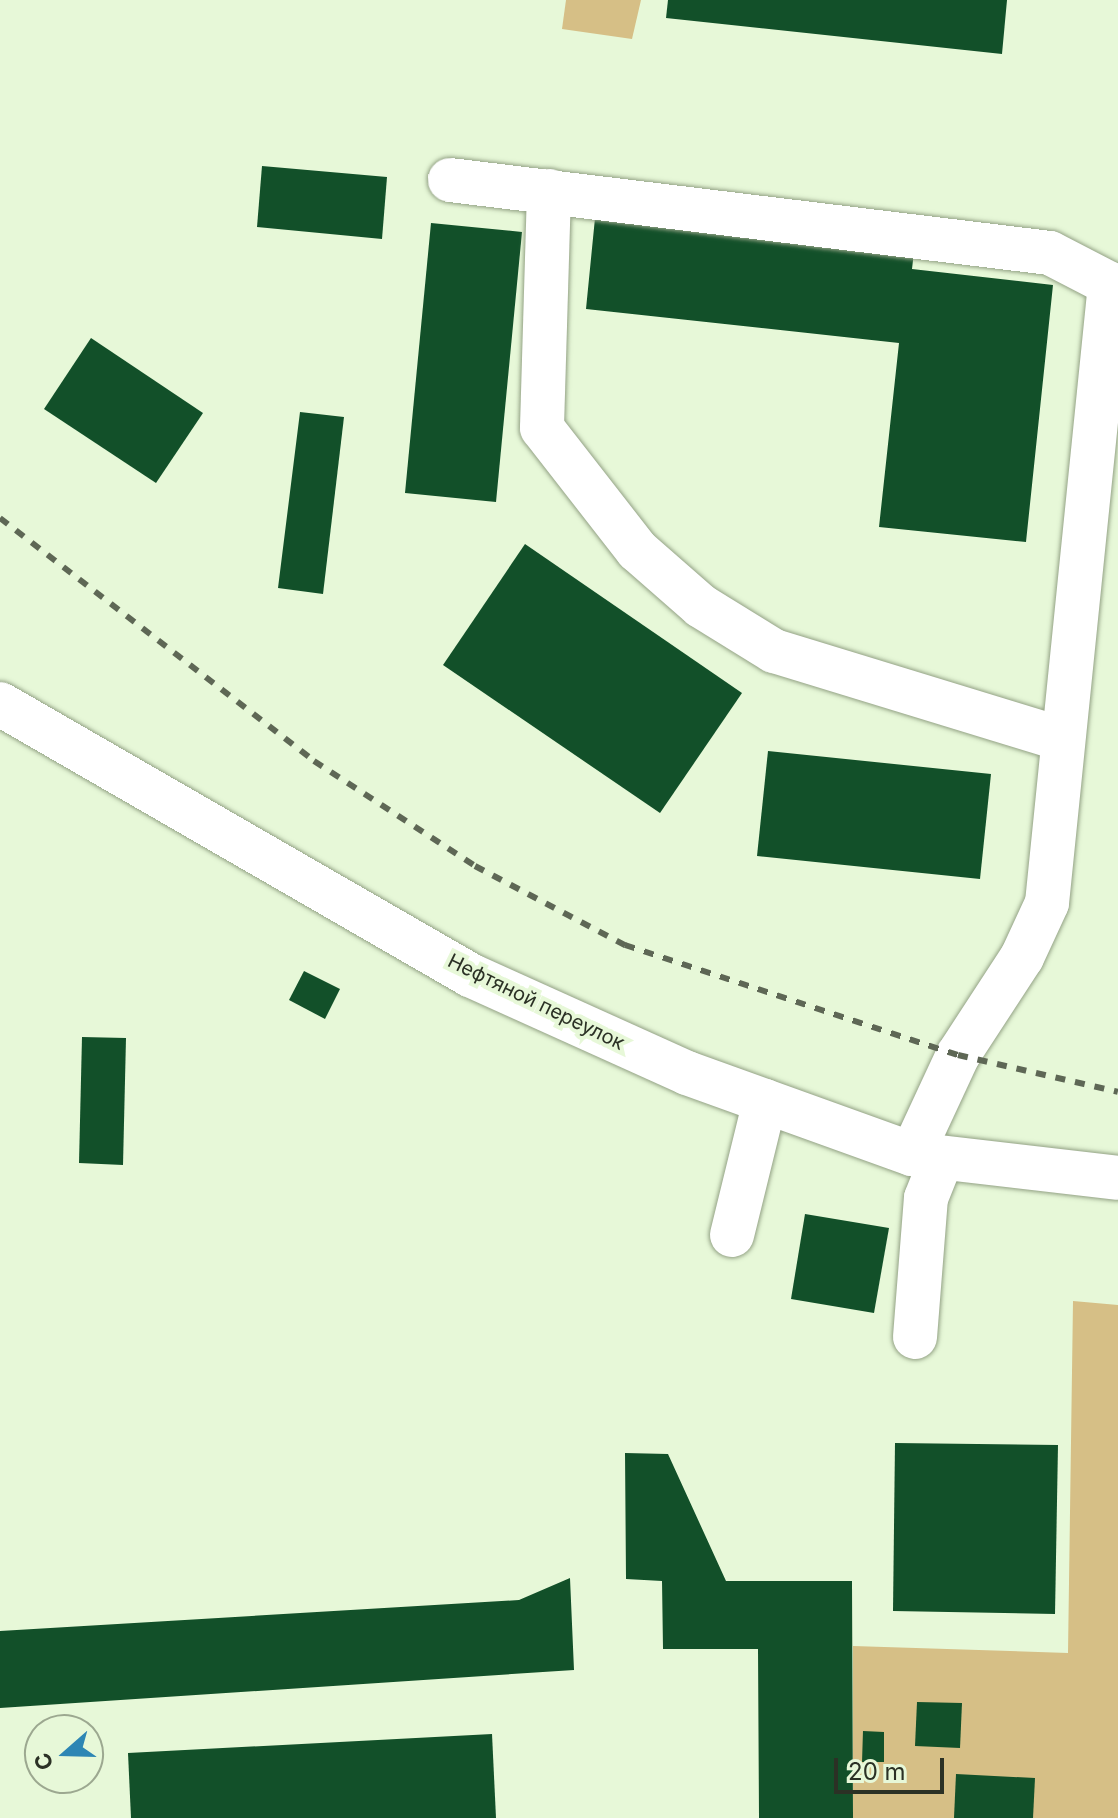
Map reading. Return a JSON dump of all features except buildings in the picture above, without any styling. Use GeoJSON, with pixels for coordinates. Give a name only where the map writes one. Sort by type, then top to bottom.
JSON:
{"type":"FeatureCollection","features":[{"type":"Feature","properties":{"kind":"street"},"geometry":{"type":"LineString","coordinates":[[450,180],[1050,253],[1110,284],[1047,903],[1022,957],[958,1055],[927,1156],[915,1337]]}},
{"type":"Feature","properties":{"kind":"street"},"geometry":{"type":"LineString","coordinates":[[549,191],[542,428],[637,550],[701,606],[774,651],[1062,739]]}},
{"type":"Feature","properties":{"kind":"street","name":"Нефтяной переулок"},"geometry":{"type":"LineString","coordinates":[[0,704],[470,975],[687,1073],[927,1156],[1118,1178]]}},
{"type":"Feature","properties":{"kind":"street"},"geometry":{"type":"LineString","coordinates":[[732,1235],[765,1101]]}},
{"type":"Feature","properties":{"kind":"shaded area"},"geometry":{"type":"Polygon","coordinates":[[[566,0],[641,0],[632,39],[562,29],[566,0]]]}},
{"type":"Feature","properties":{"kind":"shaded area"},"geometry":{"type":"Polygon","coordinates":[[[1073,1301],[1118,1305],[1118,1818],[853,1818],[853,1646],[1068,1653],[1073,1301]]]}},
{"type":"Feature","properties":{"kind":"railway"},"geometry":{"type":"LineString","coordinates":[[0,518],[314,761],[475,866],[625,945],[958,1055],[1118,1092]]}}]}
